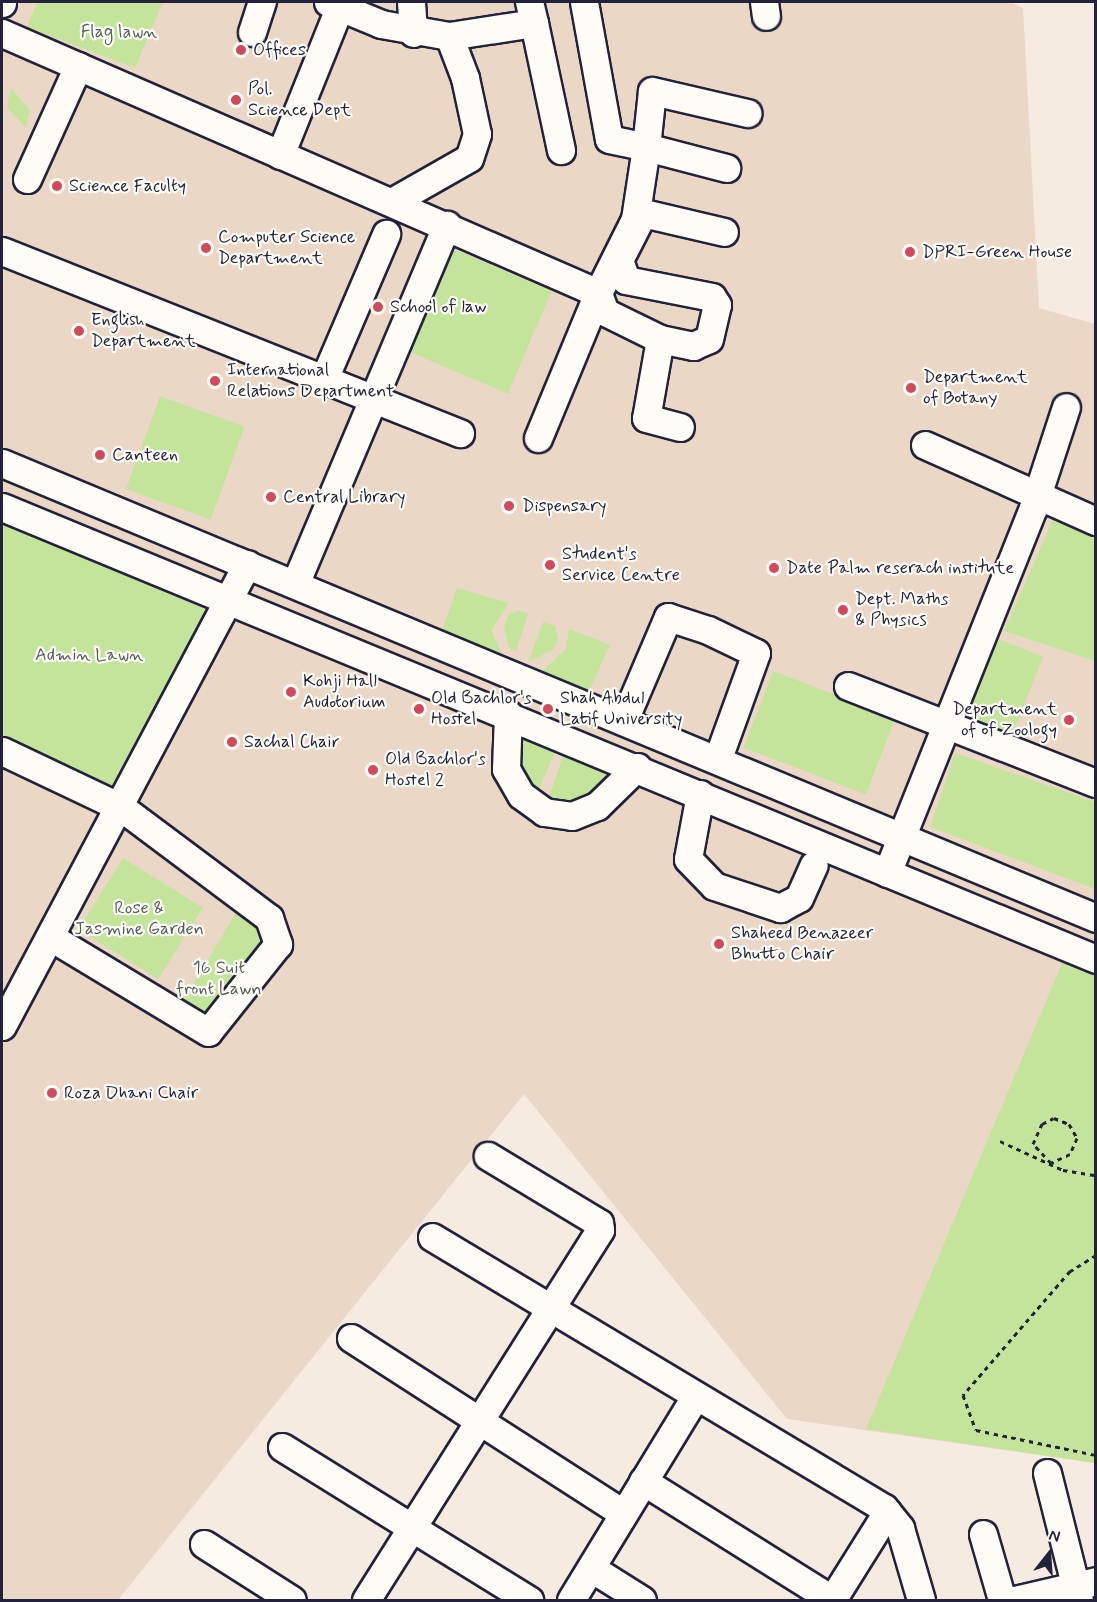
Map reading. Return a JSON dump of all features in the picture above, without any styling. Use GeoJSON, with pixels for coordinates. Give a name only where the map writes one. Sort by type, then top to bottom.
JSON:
{"type":"FeatureCollection","features":[{"type":"Feature","properties":{"kind":"street"},"geometry":{"type":"LineString","coordinates":[[252,32],[262,2]]}},
{"type":"Feature","properties":{"kind":"street"},"geometry":{"type":"LineString","coordinates":[[411,2],[413,33]]}},
{"type":"Feature","properties":{"kind":"street"},"geometry":{"type":"LineString","coordinates":[[584,2],[609,139],[726,168]]}},
{"type":"Feature","properties":{"kind":"street"},"geometry":{"type":"LineString","coordinates":[[280,155],[334,4],[413,33],[449,36],[531,12],[561,150]]}},
{"type":"Feature","properties":{"kind":"street"},"geometry":{"type":"LineString","coordinates":[[2,33],[280,155],[447,225],[598,293],[605,312],[660,339],[693,346],[709,339],[717,305],[712,297],[626,280],[620,260],[642,213],[724,232]]}},
{"type":"Feature","properties":{"kind":"street"},"geometry":{"type":"LineString","coordinates":[[392,202],[469,158],[477,134],[449,36]]}},
{"type":"Feature","properties":{"kind":"street"},"geometry":{"type":"LineString","coordinates":[[27,179],[78,66]]}},
{"type":"Feature","properties":{"kind":"street"},"geometry":{"type":"LineString","coordinates":[[538,438],[598,293],[634,219],[646,147],[652,91],[747,113]]}},
{"type":"Feature","properties":{"kind":"street"},"geometry":{"type":"LineString","coordinates":[[295,584],[447,225]]}},
{"type":"Feature","properties":{"kind":"street"},"geometry":{"type":"LineString","coordinates":[[324,379],[386,234]]}},
{"type":"Feature","properties":{"kind":"street"},"geometry":{"type":"LineString","coordinates":[[2,251],[460,434]]}},
{"type":"Feature","properties":{"kind":"street"},"geometry":{"type":"LineString","coordinates":[[660,339],[646,418],[680,427]]}},
{"type":"Feature","properties":{"kind":"street"},"geometry":{"type":"LineString","coordinates":[[886,873],[1037,494],[1066,407]]}},
{"type":"Feature","properties":{"kind":"street"},"geometry":{"type":"LineString","coordinates":[[925,446],[1095,521]]}},
{"type":"Feature","properties":{"kind":"street"},"geometry":{"type":"LineString","coordinates":[[2,463],[903,835],[1095,918]]}},
{"type":"Feature","properties":{"kind":"street"},"geometry":{"type":"LineString","coordinates":[[2,507],[637,767],[1095,959]]}},
{"type":"Feature","properties":{"kind":"street"},"geometry":{"type":"LineString","coordinates":[[2,1026],[122,808],[231,601],[247,564]]}},
{"type":"Feature","properties":{"kind":"street"},"geometry":{"type":"LineString","coordinates":[[624,720],[668,617],[708,630],[756,653],[717,758]]}},
{"type":"Feature","properties":{"kind":"street"},"geometry":{"type":"LineString","coordinates":[[848,686],[1095,783]]}},
{"type":"Feature","properties":{"kind":"street"},"geometry":{"type":"LineString","coordinates":[[508,714],[506,769],[521,795],[544,812],[572,816],[597,806],[637,767]]}},
{"type":"Feature","properties":{"kind":"street"},"geometry":{"type":"LineString","coordinates":[[2,751],[122,808],[269,918],[278,933],[274,953],[208,1032],[52,938]]}},
{"type":"Feature","properties":{"kind":"street"},"geometry":{"type":"LineString","coordinates":[[700,794],[687,859],[714,886],[780,908],[799,898],[814,865]]}},
{"type":"Feature","properties":{"kind":"street"},"geometry":{"type":"LineString","coordinates":[[366,1600],[550,1309],[599,1223],[488,1156]]}},
{"type":"Feature","properties":{"kind":"street"},"geometry":{"type":"LineString","coordinates":[[432,1237],[887,1512],[900,1527],[921,1600]]}},
{"type":"Feature","properties":{"kind":"street"},"geometry":{"type":"LineString","coordinates":[[351,1338],[623,1513]]}},
{"type":"Feature","properties":{"kind":"street"},"geometry":{"type":"LineString","coordinates":[[571,1600],[597,1572],[702,1401]]}},
{"type":"Feature","properties":{"kind":"street"},"geometry":{"type":"LineString","coordinates":[[282,1447],[529,1600]]}},
{"type":"Feature","properties":{"kind":"street"},"geometry":{"type":"LineString","coordinates":[[1015,1600],[1083,1589],[1047,1473]]}},
{"type":"Feature","properties":{"kind":"street"},"geometry":{"type":"LineString","coordinates":[[588,1600],[597,1572],[623,1513],[650,1485]]}},
{"type":"Feature","properties":{"kind":"street"},"geometry":{"type":"LineString","coordinates":[[650,1485],[832,1600],[887,1512]]}},
{"type":"Feature","properties":{"kind":"street"},"geometry":{"type":"LineString","coordinates":[[983,1534],[1002,1600]]}},
{"type":"Feature","properties":{"kind":"street"},"geometry":{"type":"LineString","coordinates":[[204,1544],[292,1600]]}},
{"type":"Feature","properties":{"kind":"street"},"geometry":{"type":"LineString","coordinates":[[597,1572],[642,1600]]}},
{"type":"Feature","properties":{"kind":"path"},"geometry":{"type":"LineString","coordinates":[[1054,1118],[1069,1124],[1077,1138],[1070,1154],[1051,1163],[1033,1144],[1042,1124],[1054,1118]]}},
{"type":"Feature","properties":{"kind":"path"},"geometry":{"type":"LineString","coordinates":[[1000,1141],[1051,1163],[1095,1175]]}},
{"type":"Feature","properties":{"kind":"path"},"geometry":{"type":"LineString","coordinates":[[1095,1255],[1070,1271],[963,1395],[976,1430],[1095,1455]]}},
{"type":"Feature","properties":{"kind":"shaded area","name":"Shah Abdul Latif University"},"geometry":{"type":"Polygon","coordinates":[[[2,2],[1010,2],[1023,8],[1039,308],[1095,324],[1095,1463],[787,1419],[524,1094],[118,1600],[2,1600],[2,2]]]}},
{"type":"Feature","properties":{"kind":"green space","name":"Flag lawn"},"geometry":{"type":"Polygon","coordinates":[[[37,2],[163,2],[135,68],[27,27],[37,2]]]}},
{"type":"Feature","properties":{"kind":"green space"},"geometry":{"type":"Polygon","coordinates":[[[11,88],[30,110],[26,128],[7,107],[11,88]]]}},
{"type":"Feature","properties":{"kind":"green space"},"geometry":{"type":"Polygon","coordinates":[[[444,245],[552,291],[508,394],[400,348],[444,245]]]}},
{"type":"Feature","properties":{"kind":"green space"},"geometry":{"type":"Polygon","coordinates":[[[160,396],[245,427],[211,520],[126,489],[160,396]]]}},
{"type":"Feature","properties":{"kind":"green space"},"geometry":{"type":"Polygon","coordinates":[[[1055,515],[1095,533],[1095,661],[1004,631],[1055,515]]]}},
{"type":"Feature","properties":{"kind":"green space","name":"Admin Lawn"},"geometry":{"type":"Polygon","coordinates":[[[2,523],[210,611],[114,796],[2,746],[2,523]]]}},
{"type":"Feature","properties":{"kind":"green space"},"geometry":{"type":"Polygon","coordinates":[[[457,588],[509,603],[491,630],[503,657],[441,634],[457,588]]]}},
{"type":"Feature","properties":{"kind":"green space"},"geometry":{"type":"Polygon","coordinates":[[[518,610],[528,614],[516,651],[509,648],[504,627],[508,615],[518,610]]]}},
{"type":"Feature","properties":{"kind":"green space"},"geometry":{"type":"Polygon","coordinates":[[[543,622],[555,626],[558,640],[553,650],[528,662],[543,622]]]}},
{"type":"Feature","properties":{"kind":"green space"},"geometry":{"type":"Polygon","coordinates":[[[569,629],[610,645],[589,691],[539,674],[566,649],[569,629]]]}},
{"type":"Feature","properties":{"kind":"green space"},"geometry":{"type":"Polygon","coordinates":[[[996,638],[1043,657],[1011,738],[963,719],[996,638]]]}},
{"type":"Feature","properties":{"kind":"green space"},"geometry":{"type":"Polygon","coordinates":[[[773,671],[895,718],[866,794],[744,748],[773,671]]]}},
{"type":"Feature","properties":{"kind":"green space"},"geometry":{"type":"Polygon","coordinates":[[[509,730],[556,750],[532,805],[506,769],[509,730]]]}},
{"type":"Feature","properties":{"kind":"green space"},"geometry":{"type":"Polygon","coordinates":[[[564,753],[618,775],[572,816],[546,806],[564,753]]]}},
{"type":"Feature","properties":{"kind":"green space"},"geometry":{"type":"Polygon","coordinates":[[[955,753],[1095,802],[1095,889],[930,827],[955,753]]]}},
{"type":"Feature","properties":{"kind":"green space","name":"Rose & Jasmine Garden"},"geometry":{"type":"Polygon","coordinates":[[[123,858],[203,908],[158,979],[78,929],[123,858]]]}},
{"type":"Feature","properties":{"kind":"green space","name":"16 Suit front Lawn"},"geometry":{"type":"Polygon","coordinates":[[[236,913],[269,933],[214,1026],[180,1006],[236,913]]]}},
{"type":"Feature","properties":{"kind":"green space"},"geometry":{"type":"Polygon","coordinates":[[[1066,954],[1095,964],[1095,1463],[866,1429],[1066,954]]]}},
{"type":"Feature","properties":{"kind":"place","name":"Offices"},"geometry":{"type":"Point","coordinates":[241,50]}},
{"type":"Feature","properties":{"kind":"place","name":"Pol. Science Dept"},"geometry":{"type":"Point","coordinates":[236,100]}},
{"type":"Feature","properties":{"kind":"place","name":"Science Faculty"},"geometry":{"type":"Point","coordinates":[57,186]}},
{"type":"Feature","properties":{"kind":"place","name":"Computer Science Department"},"geometry":{"type":"Point","coordinates":[206,248]}},
{"type":"Feature","properties":{"kind":"place","name":"DPRI-Green House"},"geometry":{"type":"Point","coordinates":[910,252]}},
{"type":"Feature","properties":{"kind":"place","name":"School of law"},"geometry":{"type":"Point","coordinates":[378,307]}},
{"type":"Feature","properties":{"kind":"place","name":"English Department"},"geometry":{"type":"Point","coordinates":[79,331]}},
{"type":"Feature","properties":{"kind":"place","name":"International Relations Department"},"geometry":{"type":"Point","coordinates":[215,381]}},
{"type":"Feature","properties":{"kind":"place","name":"Department of Botany"},"geometry":{"type":"Point","coordinates":[911,388]}},
{"type":"Feature","properties":{"kind":"place","name":"Canteen"},"geometry":{"type":"Point","coordinates":[100,455]}},
{"type":"Feature","properties":{"kind":"place","name":"Central Library"},"geometry":{"type":"Point","coordinates":[271,497]}},
{"type":"Feature","properties":{"kind":"place","name":"Dispensary"},"geometry":{"type":"Point","coordinates":[509,506]}},
{"type":"Feature","properties":{"kind":"place","name":"Student's Service Centre"},"geometry":{"type":"Point","coordinates":[550,565]}},
{"type":"Feature","properties":{"kind":"place","name":"Date Palm reserach institute"},"geometry":{"type":"Point","coordinates":[774,568]}},
{"type":"Feature","properties":{"kind":"place","name":"Dept. Maths & Physics"},"geometry":{"type":"Point","coordinates":[843,610]}},
{"type":"Feature","properties":{"kind":"place","name":"Kohji Hall Audotorium"},"geometry":{"type":"Point","coordinates":[291,692]}},
{"type":"Feature","properties":{"kind":"place","name":"Old Bachlor's Hostel"},"geometry":{"type":"Point","coordinates":[419,709]}},
{"type":"Feature","properties":{"kind":"place","name":"Shah Abdul Latif University"},"geometry":{"type":"Point","coordinates":[548,709]}},
{"type":"Feature","properties":{"kind":"place","name":"Department of of Zoology"},"geometry":{"type":"Point","coordinates":[1069,720]}},
{"type":"Feature","properties":{"kind":"place","name":"Sachal Chair"},"geometry":{"type":"Point","coordinates":[232,742]}},
{"type":"Feature","properties":{"kind":"place","name":"Old Bachlor's Hostel 2"},"geometry":{"type":"Point","coordinates":[373,770]}},
{"type":"Feature","properties":{"kind":"place","name":"Shaheed Benazeer Bhutto Chair"},"geometry":{"type":"Point","coordinates":[719,944]}},
{"type":"Feature","properties":{"kind":"place","name":"Roza Dhani Chair"},"geometry":{"type":"Point","coordinates":[52,1093]}}]}
